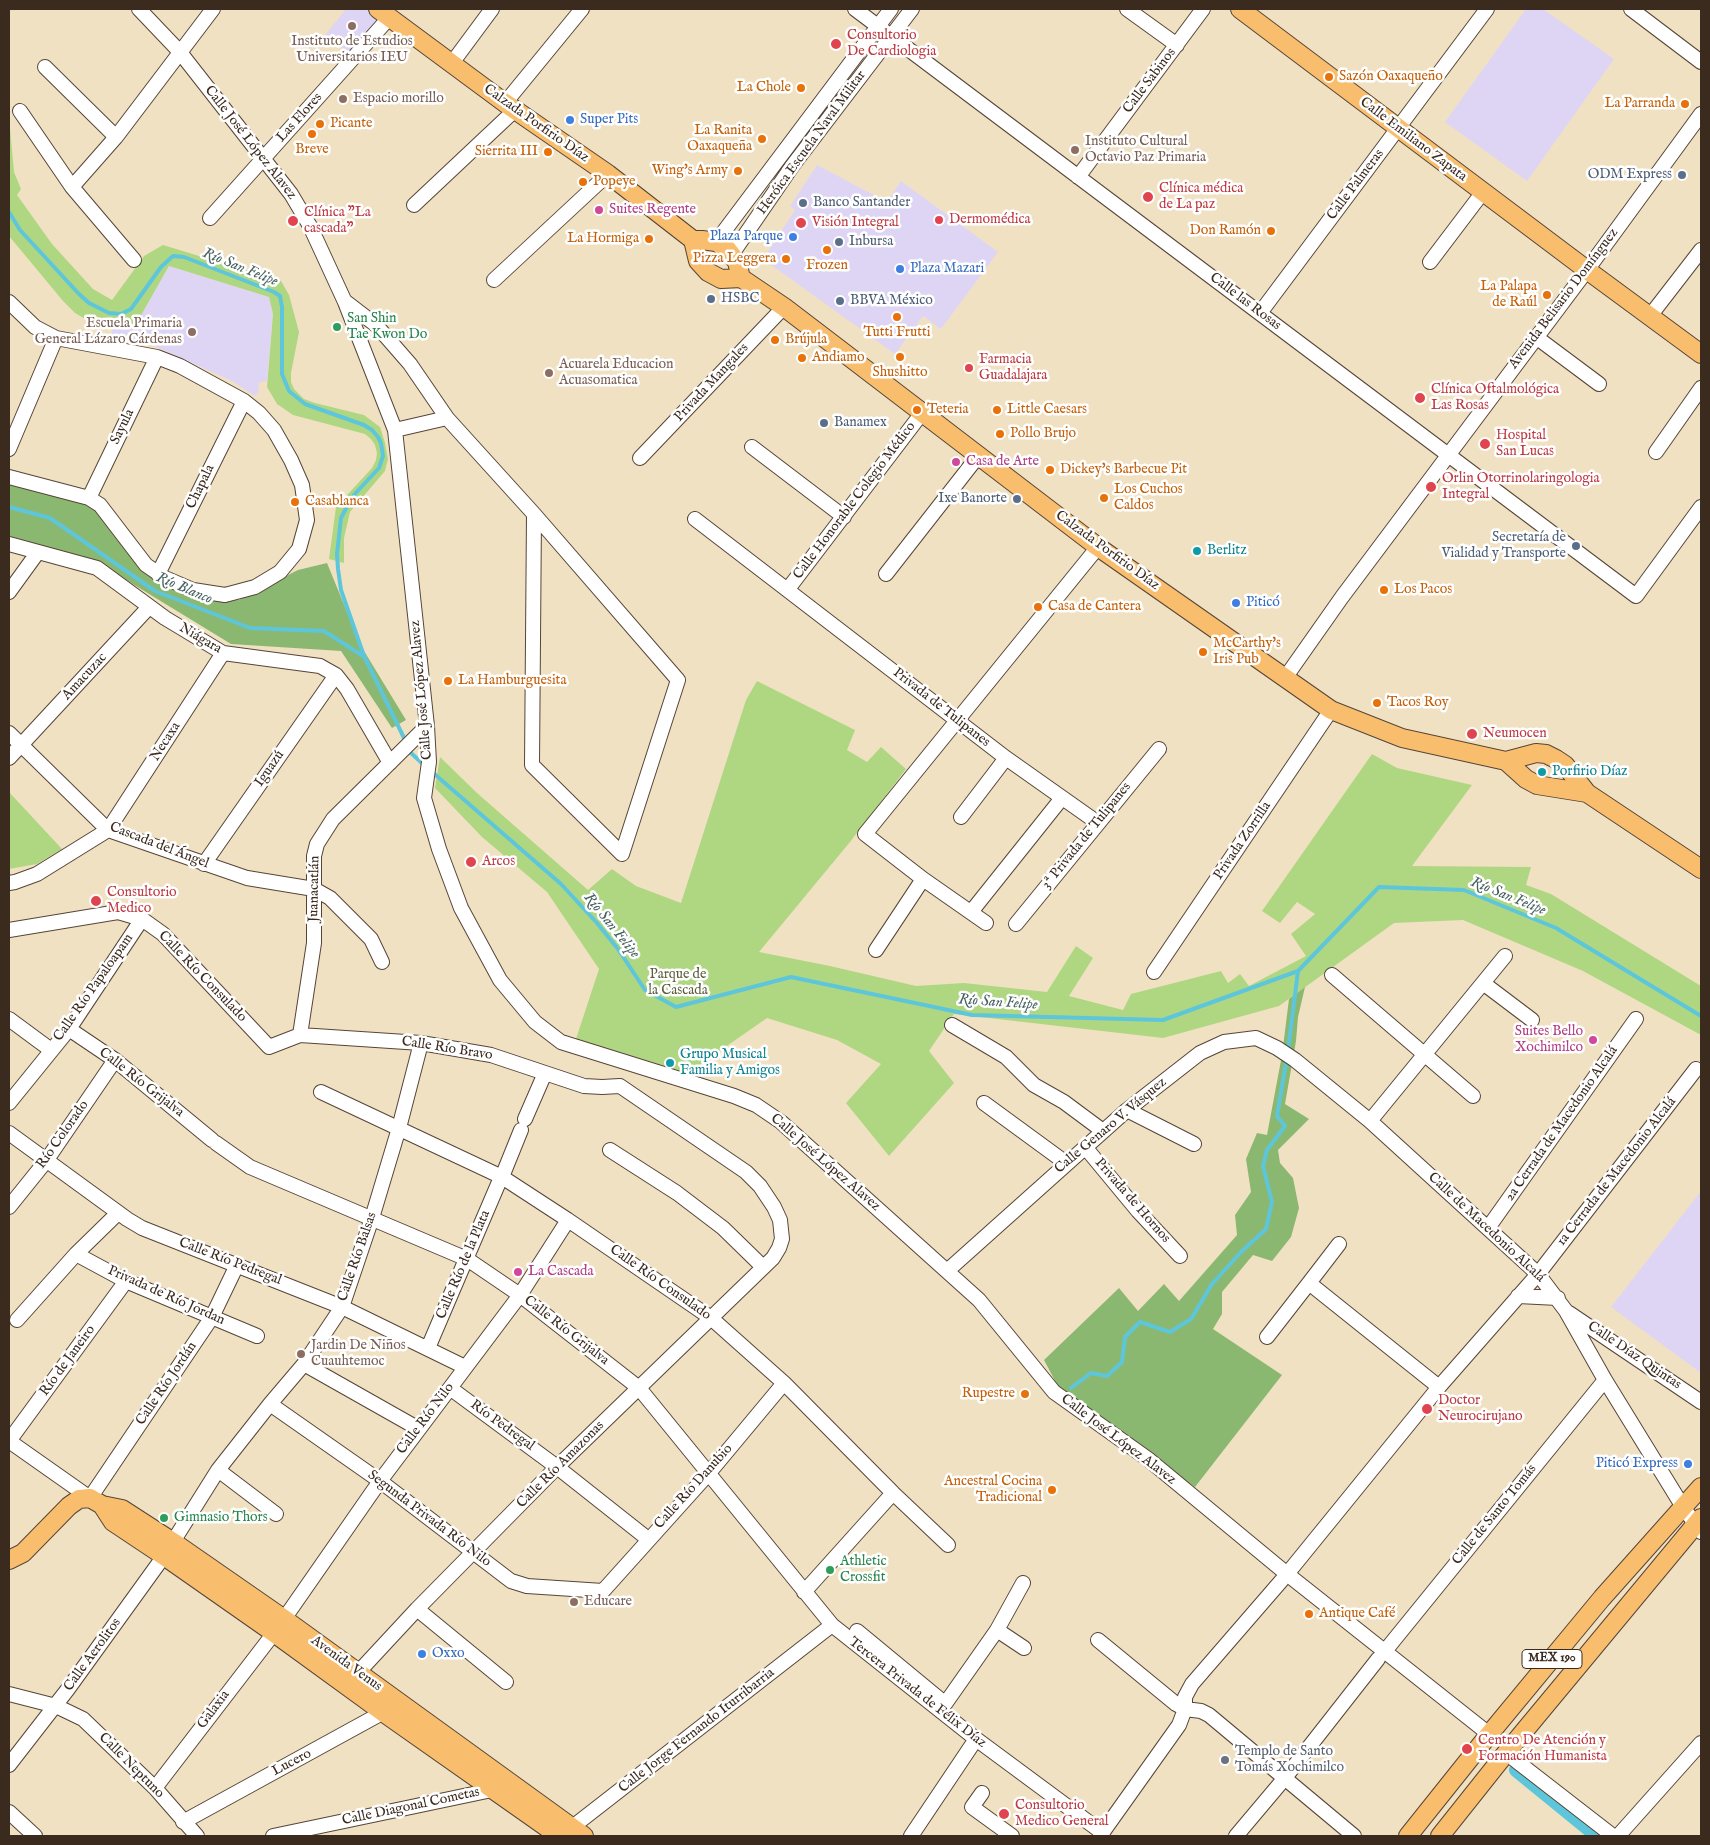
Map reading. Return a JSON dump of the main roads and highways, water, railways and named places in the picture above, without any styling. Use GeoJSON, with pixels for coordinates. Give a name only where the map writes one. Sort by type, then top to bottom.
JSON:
{"type":"FeatureCollection","features":[{"type":"Feature","properties":{"kind":"main road","name":"Calle Emiliano Zapata"},"geometry":{"type":"LineString","coordinates":[[1240,9],[1482,192],[1701,354]]}},
{"type":"Feature","properties":{"kind":"main road","name":"Calzada Porfirio Díaz"},"geometry":{"type":"LineString","coordinates":[[383,13],[510,106],[608,174],[692,240]]}},
{"type":"Feature","properties":{"kind":"main road"},"geometry":{"type":"LineString","coordinates":[[692,240],[716,242],[732,254],[737,262],[741,278],[721,278],[708,272],[698,261],[692,240]]}},
{"type":"Feature","properties":{"kind":"main road","name":"Calzada Porfirio Díaz"},"geometry":{"type":"LineString","coordinates":[[741,278],[784,307],[1098,547],[1331,710],[1402,738],[1506,762],[1526,779],[1537,785],[1588,792]]}},
{"type":"Feature","properties":{"kind":"main road","name":"Calzada Porfirio Díaz"},"geometry":{"type":"LineString","coordinates":[[1506,762],[1536,753],[1546,754],[1556,759],[1565,765],[1588,792],[1701,869]]}},
{"type":"Feature","properties":{"kind":"main road","name":"MEX 190"},"geometry":{"type":"LineString","coordinates":[[1408,1836],[1602,1598],[1701,1487]]}},
{"type":"Feature","properties":{"kind":"main road","name":"Avenida Venus"},"geometry":{"type":"LineString","coordinates":[[9,1560],[23,1553],[76,1500],[85,1497],[96,1501],[113,1522],[169,1549],[279,1626],[358,1672],[569,1834]]}},
{"type":"Feature","properties":{"kind":"main road","name":"MEX 190"},"geometry":{"type":"LineString","coordinates":[[1440,1836],[1506,1753],[1699,1525]]}},
{"type":"Feature","properties":{"kind":"main road","name":"Avenida Venus"},"geometry":{"type":"LineString","coordinates":[[279,1626],[346,1686],[492,1790],[569,1834]]}},
{"type":"Feature","properties":{"kind":"waterway","name":"Río San Felipe"},"geometry":{"type":"LineString","coordinates":[[9,212],[20,230],[79,294],[89,303],[109,313],[121,314],[131,309],[161,267],[173,256],[184,257],[280,296],[282,307],[282,374],[289,391],[305,404],[364,425],[372,430],[381,443],[383,456],[379,468],[352,497],[341,518],[337,554],[338,569],[341,590],[364,656],[406,742]]}},
{"type":"Feature","properties":{"kind":"waterway","name":"Río Blanco"},"geometry":{"type":"LineString","coordinates":[[9,507],[50,518],[155,591],[250,628],[324,631],[363,656]]}},
{"type":"Feature","properties":{"kind":"waterway","name":"Río San Felipe"},"geometry":{"type":"LineString","coordinates":[[409,748],[411,753],[424,765]]}},
{"type":"Feature","properties":{"kind":"waterway","name":"Río San Felipe"},"geometry":{"type":"LineString","coordinates":[[431,771],[561,884],[618,949],[645,990],[676,1007],[791,977],[972,1015],[1163,1020],[1298,971],[1379,887],[1464,890],[1556,928],[1701,1016]]}},
{"type":"Feature","properties":{"kind":"waterway"},"geometry":{"type":"LineString","coordinates":[[1288,1050],[1298,971]]}},
{"type":"Feature","properties":{"kind":"waterway"},"geometry":{"type":"LineString","coordinates":[[1071,1388],[1091,1373],[1107,1376],[1122,1362],[1125,1337],[1140,1322],[1170,1332],[1191,1319],[1212,1284],[1241,1252],[1266,1229],[1272,1202],[1263,1166],[1267,1150],[1285,1126],[1277,1116],[1287,1057]]}},
{"type":"Feature","properties":{"kind":"waterway"},"geometry":{"type":"LineString","coordinates":[[1516,1770],[1597,1836]]}},
{"type":"Feature","properties":{"kind":"place","name":"Instituto de Estudios Universitarios IEU"},"geometry":{"type":"Point","coordinates":[352,26]}},
{"type":"Feature","properties":{"kind":"place","name":"Consultorio De Cardiologia"},"geometry":{"type":"Point","coordinates":[836,44]}},
{"type":"Feature","properties":{"kind":"place","name":"Sazón Oaxaqueño"},"geometry":{"type":"Point","coordinates":[1329,77]}},
{"type":"Feature","properties":{"kind":"place","name":"La Chole"},"geometry":{"type":"Point","coordinates":[801,88]}},
{"type":"Feature","properties":{"kind":"place","name":"Espacio morillo"},"geometry":{"type":"Point","coordinates":[343,99]}},
{"type":"Feature","properties":{"kind":"place","name":"La Parranda"},"geometry":{"type":"Point","coordinates":[1685,104]}},
{"type":"Feature","properties":{"kind":"place","name":"Super Pits"},"geometry":{"type":"Point","coordinates":[570,120]}},
{"type":"Feature","properties":{"kind":"place","name":"Picante"},"geometry":{"type":"Point","coordinates":[320,124]}},
{"type":"Feature","properties":{"kind":"place","name":"Breve"},"geometry":{"type":"Point","coordinates":[312,134]}},
{"type":"Feature","properties":{"kind":"place","name":"La Ranita Oaxaqueña"},"geometry":{"type":"Point","coordinates":[762,139]}},
{"type":"Feature","properties":{"kind":"place","name":"Instituto Cultural Octavio Paz Primaria"},"geometry":{"type":"Point","coordinates":[1075,150]}},
{"type":"Feature","properties":{"kind":"place","name":"Sierrita III"},"geometry":{"type":"Point","coordinates":[548,152]}},
{"type":"Feature","properties":{"kind":"place","name":"Wing's Army"},"geometry":{"type":"Point","coordinates":[738,171]}},
{"type":"Feature","properties":{"kind":"place","name":"ODM Express"},"geometry":{"type":"Point","coordinates":[1682,175]}},
{"type":"Feature","properties":{"kind":"place","name":"Popeye"},"geometry":{"type":"Point","coordinates":[583,182]}},
{"type":"Feature","properties":{"kind":"place","name":"Clínica médica de La paz"},"geometry":{"type":"Point","coordinates":[1148,197]}},
{"type":"Feature","properties":{"kind":"place","name":"Banco Santander"},"geometry":{"type":"Point","coordinates":[803,203]}},
{"type":"Feature","properties":{"kind":"place","name":"Suites Regente"},"geometry":{"type":"Point","coordinates":[599,210]}},
{"type":"Feature","properties":{"kind":"place","name":"Dermomédica"},"geometry":{"type":"Point","coordinates":[939,220]}},
{"type":"Feature","properties":{"kind":"place","name":"Clínica \"La cascada\""},"geometry":{"type":"Point","coordinates":[293,221]}},
{"type":"Feature","properties":{"kind":"place","name":"Visión Integral"},"geometry":{"type":"Point","coordinates":[801,223]}},
{"type":"Feature","properties":{"kind":"place","name":"Don Ramón"},"geometry":{"type":"Point","coordinates":[1271,231]}},
{"type":"Feature","properties":{"kind":"place","name":"Plaza Parque"},"geometry":{"type":"Point","coordinates":[793,237]}},
{"type":"Feature","properties":{"kind":"place","name":"La Hormiga"},"geometry":{"type":"Point","coordinates":[649,239]}},
{"type":"Feature","properties":{"kind":"place","name":"Inbursa"},"geometry":{"type":"Point","coordinates":[839,242]}},
{"type":"Feature","properties":{"kind":"place","name":"Frozen"},"geometry":{"type":"Point","coordinates":[827,250]}},
{"type":"Feature","properties":{"kind":"place","name":"Pizza Leggera"},"geometry":{"type":"Point","coordinates":[786,259]}},
{"type":"Feature","properties":{"kind":"place","name":"Plaza Mazari"},"geometry":{"type":"Point","coordinates":[900,269]}},
{"type":"Feature","properties":{"kind":"place","name":"La Palapa de Raúl"},"geometry":{"type":"Point","coordinates":[1547,295]}},
{"type":"Feature","properties":{"kind":"place","name":"HSBC"},"geometry":{"type":"Point","coordinates":[711,299]}},
{"type":"Feature","properties":{"kind":"place","name":"BBVA México"},"geometry":{"type":"Point","coordinates":[840,301]}},
{"type":"Feature","properties":{"kind":"place","name":"Tutti Frutti"},"geometry":{"type":"Point","coordinates":[897,317]}},
{"type":"Feature","properties":{"kind":"place","name":"San Shin Tae Kwon Do"},"geometry":{"type":"Point","coordinates":[337,327]}},
{"type":"Feature","properties":{"kind":"place","name":"Escuela Primaria General Lázaro Cárdenas"},"geometry":{"type":"Point","coordinates":[192,332]}},
{"type":"Feature","properties":{"kind":"place","name":"Brújula"},"geometry":{"type":"Point","coordinates":[775,340]}},
{"type":"Feature","properties":{"kind":"place","name":"Shushitto"},"geometry":{"type":"Point","coordinates":[900,357]}},
{"type":"Feature","properties":{"kind":"place","name":"Andiamo"},"geometry":{"type":"Point","coordinates":[802,358]}},
{"type":"Feature","properties":{"kind":"place","name":"Farmacia Guadalajara"},"geometry":{"type":"Point","coordinates":[969,368]}},
{"type":"Feature","properties":{"kind":"place","name":"Acuarela Educacion Acuasomatica"},"geometry":{"type":"Point","coordinates":[549,373]}},
{"type":"Feature","properties":{"kind":"place","name":"Clínica Oftalmológica Las Rosas"},"geometry":{"type":"Point","coordinates":[1420,398]}},
{"type":"Feature","properties":{"kind":"place","name":"Teteria"},"geometry":{"type":"Point","coordinates":[917,410]}},
{"type":"Feature","properties":{"kind":"place","name":"Little Caesars"},"geometry":{"type":"Point","coordinates":[997,410]}},
{"type":"Feature","properties":{"kind":"place","name":"Banamex"},"geometry":{"type":"Point","coordinates":[824,423]}},
{"type":"Feature","properties":{"kind":"place","name":"Pollo Brujo"},"geometry":{"type":"Point","coordinates":[1000,434]}},
{"type":"Feature","properties":{"kind":"place","name":"Hospital San Lucas"},"geometry":{"type":"Point","coordinates":[1485,444]}},
{"type":"Feature","properties":{"kind":"place","name":"Casa de Arte"},"geometry":{"type":"Point","coordinates":[956,462]}},
{"type":"Feature","properties":{"kind":"place","name":"Dickey's Barbecue Pit"},"geometry":{"type":"Point","coordinates":[1050,470]}},
{"type":"Feature","properties":{"kind":"place","name":"Orlin Otorrinolaringologia Integral"},"geometry":{"type":"Point","coordinates":[1431,487]}},
{"type":"Feature","properties":{"kind":"place","name":"Los Cuchos Caldos"},"geometry":{"type":"Point","coordinates":[1104,498]}},
{"type":"Feature","properties":{"kind":"place","name":"Ixe Banorte"},"geometry":{"type":"Point","coordinates":[1017,499]}},
{"type":"Feature","properties":{"kind":"place","name":"Casablanca"},"geometry":{"type":"Point","coordinates":[295,502]}},
{"type":"Feature","properties":{"kind":"place","name":"Secretaría de Vialidad y Transporte"},"geometry":{"type":"Point","coordinates":[1576,546]}},
{"type":"Feature","properties":{"kind":"place","name":"Berlitz"},"geometry":{"type":"Point","coordinates":[1197,551]}},
{"type":"Feature","properties":{"kind":"place","name":"Los Pacos"},"geometry":{"type":"Point","coordinates":[1384,590]}},
{"type":"Feature","properties":{"kind":"place","name":"Piticó"},"geometry":{"type":"Point","coordinates":[1236,603]}},
{"type":"Feature","properties":{"kind":"place","name":"Casa de Cantera"},"geometry":{"type":"Point","coordinates":[1038,607]}},
{"type":"Feature","properties":{"kind":"place","name":"McCarthy's Iris Pub"},"geometry":{"type":"Point","coordinates":[1203,652]}},
{"type":"Feature","properties":{"kind":"place","name":"La Hamburguesita"},"geometry":{"type":"Point","coordinates":[448,681]}},
{"type":"Feature","properties":{"kind":"place","name":"Tacos Roy"},"geometry":{"type":"Point","coordinates":[1377,703]}},
{"type":"Feature","properties":{"kind":"place","name":"Neumocen"},"geometry":{"type":"Point","coordinates":[1472,734]}},
{"type":"Feature","properties":{"kind":"place","name":"Porfirio Díaz"},"geometry":{"type":"Point","coordinates":[1542,772]}},
{"type":"Feature","properties":{"kind":"place","name":"Arcos"},"geometry":{"type":"Point","coordinates":[471,862]}},
{"type":"Feature","properties":{"kind":"place","name":"Consultorio Medico"},"geometry":{"type":"Point","coordinates":[96,901]}},
{"type":"Feature","properties":{"kind":"place","name":"Suites Bello Xochimilco"},"geometry":{"type":"Point","coordinates":[1593,1040]}},
{"type":"Feature","properties":{"kind":"place","name":"Grupo Musical Familia y Amigos"},"geometry":{"type":"Point","coordinates":[670,1063]}},
{"type":"Feature","properties":{"kind":"place","name":"La Cascada"},"geometry":{"type":"Point","coordinates":[518,1272]}},
{"type":"Feature","properties":{"kind":"place","name":"Jardin De Niños Cuauhtemoc"},"geometry":{"type":"Point","coordinates":[301,1354]}},
{"type":"Feature","properties":{"kind":"place","name":"Rupestre"},"geometry":{"type":"Point","coordinates":[1025,1394]}},
{"type":"Feature","properties":{"kind":"place","name":"Doctor Neurocirujano"},"geometry":{"type":"Point","coordinates":[1427,1409]}},
{"type":"Feature","properties":{"kind":"place","name":"Piticó Express"},"geometry":{"type":"Point","coordinates":[1688,1464]}},
{"type":"Feature","properties":{"kind":"place","name":"Ancestral Cocina Tradicional"},"geometry":{"type":"Point","coordinates":[1052,1490]}},
{"type":"Feature","properties":{"kind":"place","name":"Gimnasio Thors"},"geometry":{"type":"Point","coordinates":[164,1518]}},
{"type":"Feature","properties":{"kind":"place","name":"Athletic Crossfit"},"geometry":{"type":"Point","coordinates":[830,1570]}},
{"type":"Feature","properties":{"kind":"place","name":"Educare"},"geometry":{"type":"Point","coordinates":[574,1602]}},
{"type":"Feature","properties":{"kind":"place","name":"Antique Café"},"geometry":{"type":"Point","coordinates":[1309,1614]}},
{"type":"Feature","properties":{"kind":"place","name":"Oxxo"},"geometry":{"type":"Point","coordinates":[422,1654]}},
{"type":"Feature","properties":{"kind":"place","name":"Centro De Atención y Formación Humanista"},"geometry":{"type":"Point","coordinates":[1467,1749]}},
{"type":"Feature","properties":{"kind":"place","name":"Templo de Santo Tomás Xochimilco"},"geometry":{"type":"Point","coordinates":[1225,1760]}},
{"type":"Feature","properties":{"kind":"place","name":"Consultorio Medico General"},"geometry":{"type":"Point","coordinates":[1004,1814]}},
{"type":"Feature","properties":{"kind":"park label","name":"Parque de la Cascada"},"geometry":{"type":"Point","coordinates":[678,984]}}]}
